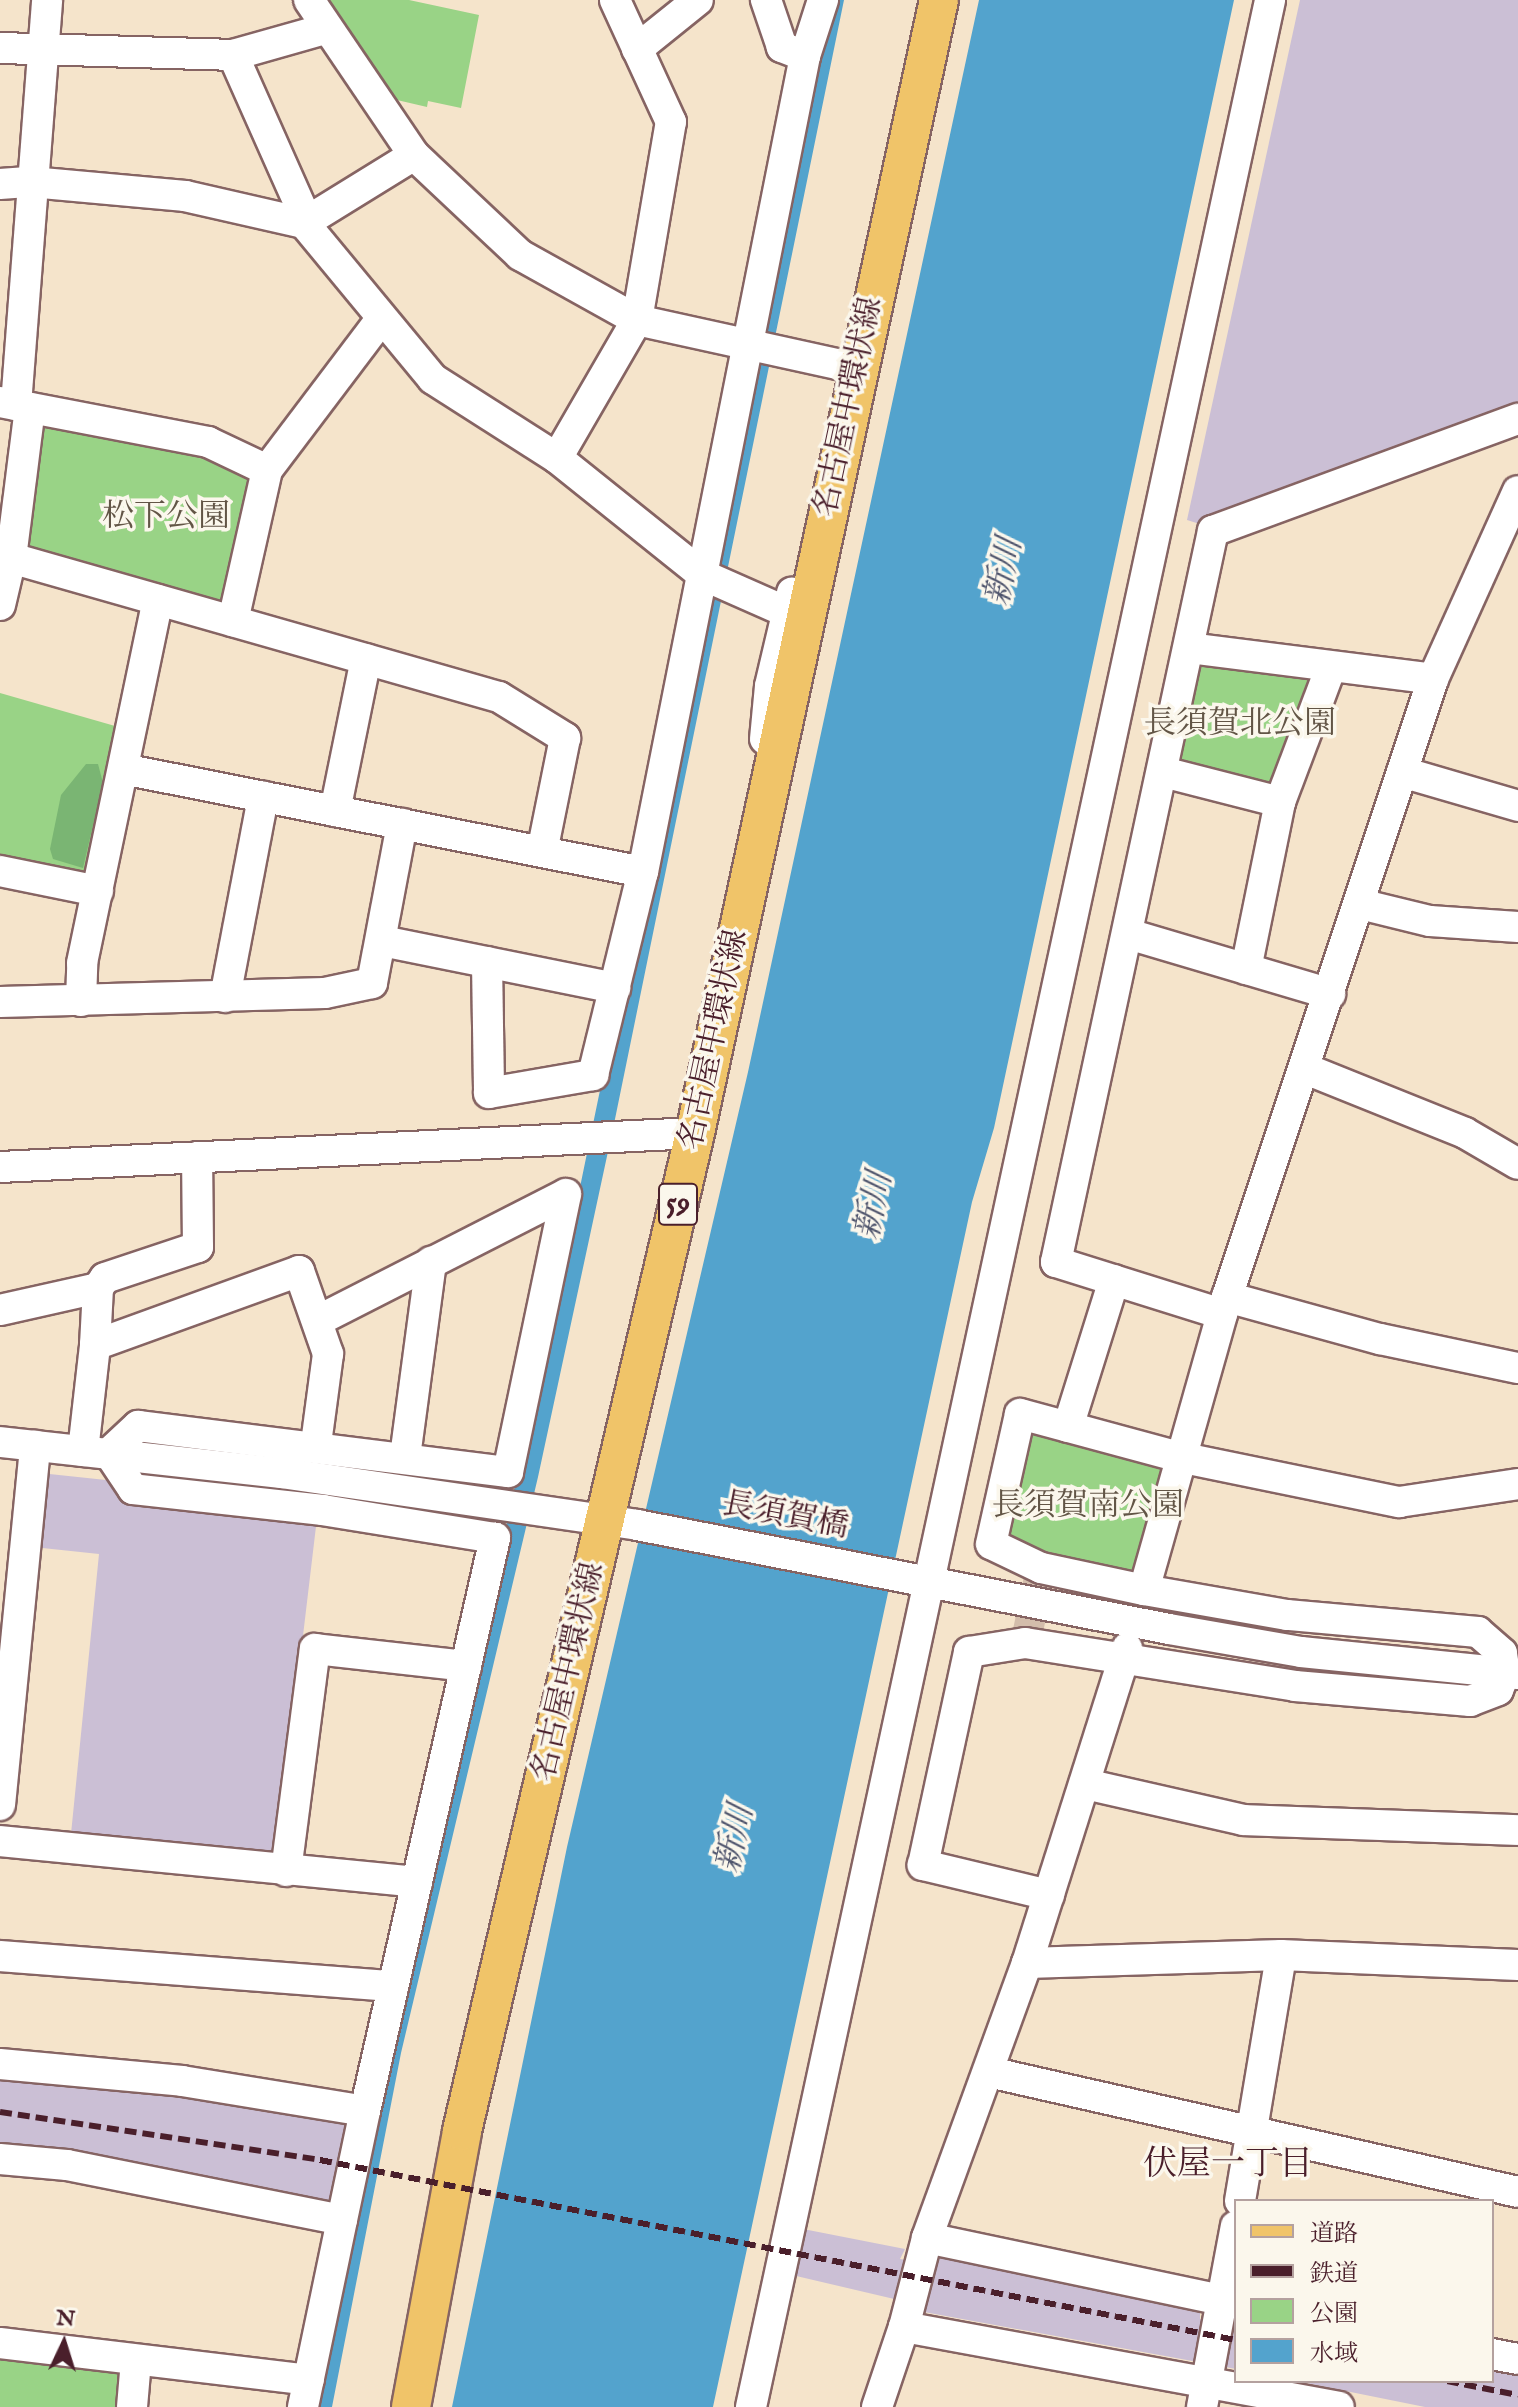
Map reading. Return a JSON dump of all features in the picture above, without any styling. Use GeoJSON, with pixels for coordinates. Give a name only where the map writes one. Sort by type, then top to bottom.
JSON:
{"type":"FeatureCollection","features":[{"type":"Feature","properties":{"kind":"main road","name":"名古屋中環状線"},"geometry":{"type":"LineString","coordinates":[[411,2407],[462,2131],[621,1523],[695,1133],[766,831],[854,384],[939,0]]}},
{"type":"Feature","properties":{"kind":"street"},"geometry":{"type":"LineString","coordinates":[[0,605],[11,558],[16,405],[47,0]]}},
{"type":"Feature","properties":{"kind":"street"},"geometry":{"type":"LineString","coordinates":[[309,0],[325,29],[414,155],[520,255],[637,320],[776,352],[854,384],[830,444],[770,686],[758,807],[766,831]]}},
{"type":"Feature","properties":{"kind":"street"},"geometry":{"type":"LineString","coordinates":[[557,458],[637,320],[671,122],[615,0]]}},
{"type":"Feature","properties":{"kind":"street"},"geometry":{"type":"LineString","coordinates":[[637,49],[698,0]]}},
{"type":"Feature","properties":{"kind":"street"},"geometry":{"type":"LineString","coordinates":[[766,0],[782,47],[805,56]]}},
{"type":"Feature","properties":{"kind":"street"},"geometry":{"type":"LineString","coordinates":[[487,962],[489,1093],[593,1075],[714,580],[747,346],[805,56],[823,0]]}},
{"type":"Feature","properties":{"kind":"street"},"geometry":{"type":"LineString","coordinates":[[751,2407],[923,1582],[1270,0]]}},
{"type":"Feature","properties":{"kind":"street"},"geometry":{"type":"LineString","coordinates":[[0,48],[233,55],[325,29]]}},
{"type":"Feature","properties":{"kind":"street"},"geometry":{"type":"LineString","coordinates":[[233,55],[305,222],[433,379],[557,458],[714,580],[787,612]]}},
{"type":"Feature","properties":{"kind":"street"},"geometry":{"type":"LineString","coordinates":[[0,184],[31,182],[185,196],[305,222],[414,155]]}},
{"type":"Feature","properties":{"kind":"street"},"geometry":{"type":"LineString","coordinates":[[233,621],[267,470],[381,319]]}},
{"type":"Feature","properties":{"kind":"street"},"geometry":{"type":"LineString","coordinates":[[16,405],[208,442],[267,470]]}},
{"type":"Feature","properties":{"kind":"street"},"geometry":{"type":"LineString","coordinates":[[1518,419],[1213,531],[1056,1262],[1114,1280],[1518,1368]]}},
{"type":"Feature","properties":{"kind":"street"},"geometry":{"type":"LineString","coordinates":[[1144,1590],[1224,1305],[1306,1069],[1433,679],[1518,491]]}},
{"type":"Feature","properties":{"kind":"street"},"geometry":{"type":"LineString","coordinates":[[11,558],[499,697],[565,738],[542,852]]}},
{"type":"Feature","properties":{"kind":"street"},"geometry":{"type":"LineString","coordinates":[[81,1001],[82,963],[158,600]]}},
{"type":"Feature","properties":{"kind":"street"},"geometry":{"type":"LineString","coordinates":[[1189,648],[1433,679]]}},
{"type":"Feature","properties":{"kind":"street"},"geometry":{"type":"LineString","coordinates":[[335,811],[366,659]]}},
{"type":"Feature","properties":{"kind":"street"},"geometry":{"type":"LineString","coordinates":[[1246,969],[1280,802],[1331,667]]}},
{"type":"Feature","properties":{"kind":"street"},"geometry":{"type":"LineString","coordinates":[[123,769],[643,872]]}},
{"type":"Feature","properties":{"kind":"street"},"geometry":{"type":"LineString","coordinates":[[1163,772],[1280,802]]}},
{"type":"Feature","properties":{"kind":"street"},"geometry":{"type":"LineString","coordinates":[[1402,772],[1518,806]]}},
{"type":"Feature","properties":{"kind":"street"},"geometry":{"type":"LineString","coordinates":[[225,997],[263,797]]}},
{"type":"Feature","properties":{"kind":"street"},"geometry":{"type":"LineString","coordinates":[[0,1002],[325,993],[372,983],[402,824]]}},
{"type":"Feature","properties":{"kind":"street"},"geometry":{"type":"LineString","coordinates":[[0,871],[98,891]]}},
{"type":"Feature","properties":{"kind":"street"},"geometry":{"type":"LineString","coordinates":[[1360,904],[1430,921],[1518,927]]}},
{"type":"Feature","properties":{"kind":"street"},"geometry":{"type":"LineString","coordinates":[[1128,934],[1330,994]]}},
{"type":"Feature","properties":{"kind":"street"},"geometry":{"type":"LineString","coordinates":[[382,941],[615,988]]}},
{"type":"Feature","properties":{"kind":"street"},"geometry":{"type":"LineString","coordinates":[[1306,1069],[1452,1127],[1518,1164]]}},
{"type":"Feature","properties":{"kind":"street"},"geometry":{"type":"LineString","coordinates":[[0,1167],[584,1136],[695,1133]]}},
{"type":"Feature","properties":{"kind":"street"},"geometry":{"type":"LineString","coordinates":[[0,2343],[136,2360],[306,2393],[365,2111],[495,1538],[323,1510],[133,1489],[96,1452],[98,1288],[105,1278],[198,1247],[197,1157]]}},
{"type":"Feature","properties":{"kind":"street"},"geometry":{"type":"LineString","coordinates":[[96,1452],[138,1426],[316,1444],[508,1472],[566,1194],[319,1320]]}},
{"type":"Feature","properties":{"kind":"street"},"geometry":{"type":"LineString","coordinates":[[405,1457],[431,1262]]}},
{"type":"Feature","properties":{"kind":"street"},"geometry":{"type":"LineString","coordinates":[[95,1345],[299,1271],[319,1320],[328,1354],[316,1444]]}},
{"type":"Feature","properties":{"kind":"street"},"geometry":{"type":"LineString","coordinates":[[1068,1427],[1114,1280]]}},
{"type":"Feature","properties":{"kind":"street"},"geometry":{"type":"LineString","coordinates":[[0,1310],[98,1288]]}},
{"type":"Feature","properties":{"kind":"street"},"geometry":{"type":"LineString","coordinates":[[1049,1895],[923,1865],[969,1652],[1027,1637],[1295,1686],[1470,1701],[1498,1690],[1511,1674],[1502,1653],[1478,1632],[1287,1615],[1040,1573],[991,1544],[1020,1414],[1179,1457],[1399,1502],[1518,1484]]}},
{"type":"Feature","properties":{"kind":"street","name":"長須賀橋"},"geometry":{"type":"LineString","coordinates":[[0,1442],[473,1501],[621,1523],[1301,1652],[1511,1674]]}},
{"type":"Feature","properties":{"kind":"street"},"geometry":{"type":"LineString","coordinates":[[0,1805],[7,1627],[35,1446]]}},
{"type":"Feature","properties":{"kind":"street"},"geometry":{"type":"LineString","coordinates":[[286,1871],[315,1649],[466,1666]]}},
{"type":"Feature","properties":{"kind":"street"},"geometry":{"type":"LineString","coordinates":[[877,2407],[904,2327],[927,2238],[1027,1963],[1126,1653]]}},
{"type":"Feature","properties":{"kind":"street"},"geometry":{"type":"LineString","coordinates":[[1085,1784],[1243,1820],[1518,1830]]}},
{"type":"Feature","properties":{"kind":"street"},"geometry":{"type":"LineString","coordinates":[[0,1841],[417,1882]]}},
{"type":"Feature","properties":{"kind":"street"},"geometry":{"type":"LineString","coordinates":[[1027,1963],[1281,1955],[1518,1965]]}},
{"type":"Feature","properties":{"kind":"street"},"geometry":{"type":"LineString","coordinates":[[1240,2199],[1281,1955]]}},
{"type":"Feature","properties":{"kind":"street"},"geometry":{"type":"LineString","coordinates":[[0,1956],[393,1986]]}},
{"type":"Feature","properties":{"kind":"street"},"geometry":{"type":"LineString","coordinates":[[0,2064],[182,2081],[365,2111]]}},
{"type":"Feature","properties":{"kind":"street"},"geometry":{"type":"LineString","coordinates":[[989,2072],[1518,2192]]}},
{"type":"Feature","properties":{"kind":"street"},"geometry":{"type":"LineString","coordinates":[[0,2159],[67,2165],[342,2220]]}},
{"type":"Feature","properties":{"kind":"street"},"geometry":{"type":"LineString","coordinates":[[927,2238],[1230,2302]]}},
{"type":"Feature","properties":{"kind":"street"},"geometry":{"type":"LineString","coordinates":[[1205,2395],[1230,2302],[1234,2251]]}},
{"type":"Feature","properties":{"kind":"street"},"geometry":{"type":"LineString","coordinates":[[904,2327],[1205,2395],[1339,2407]]}},
{"type":"Feature","properties":{"kind":"street"},"geometry":{"type":"LineString","coordinates":[[1494,2354],[1518,2359]]}},
{"type":"Feature","properties":{"kind":"street"},"geometry":{"type":"LineString","coordinates":[[132,2407],[136,2360]]}},
{"type":"Feature","properties":{"kind":"shaded area"},"geometry":{"type":"Polygon","coordinates":[[[1300,0],[1518,0],[1518,410],[1206,526],[1187,520],[1300,0]]]}},
{"type":"Feature","properties":{"kind":"shaded area"},"geometry":{"type":"Polygon","coordinates":[[[40,1473],[106,1480],[128,1494],[317,1518],[278,1846],[264,1858],[71,1834],[99,1554],[33,1547],[40,1473]]]}},
{"type":"Feature","properties":{"kind":"shaded area"},"geometry":{"type":"Polygon","coordinates":[[[0,2077],[175,2093],[351,2119],[339,2194],[326,2206],[0,2147],[0,2077]]]}},
{"type":"Feature","properties":{"kind":"shaded area"},"geometry":{"type":"Polygon","coordinates":[[[798,2228],[905,2249],[900,2259],[934,2264],[938,2252],[1200,2310],[1200,2319],[1233,2324],[1234,2321],[1234,2369],[924,2312],[924,2306],[792,2275],[798,2228]]]}},
{"type":"Feature","properties":{"kind":"shaded area"},"geometry":{"type":"Polygon","coordinates":[[[1494,2363],[1518,2368],[1518,2407],[1425,2407],[1306,2383],[1494,2383],[1494,2363]]]}},
{"type":"Feature","properties":{"kind":"green space"},"geometry":{"type":"Polygon","coordinates":[[[329,0],[409,0],[479,15],[461,108],[428,101],[427,107],[397,100],[329,0]]]}},
{"type":"Feature","properties":{"kind":"green space","name":"松下公園"},"geometry":{"type":"Polygon","coordinates":[[[43,421],[215,455],[252,482],[227,600],[216,607],[27,554],[35,426],[43,421]]]}},
{"type":"Feature","properties":{"kind":"green space","name":"長須賀北公園"},"geometry":{"type":"Polygon","coordinates":[[[1198,662],[1308,671],[1315,680],[1278,782],[1268,788],[1180,768],[1176,758],[1198,662]]]}},
{"type":"Feature","properties":{"kind":"green space"},"geometry":{"type":"Polygon","coordinates":[[[0,693],[122,728],[92,871],[83,877],[0,861],[0,693]]]}},
{"type":"Feature","properties":{"kind":"green space"},"geometry":{"type":"Polygon","coordinates":[[[86,764],[98,764],[103,783],[83,868],[53,859],[50,849],[61,795],[86,764]]]}},
{"type":"Feature","properties":{"kind":"green space","name":"長須賀南公園"},"geometry":{"type":"Polygon","coordinates":[[[1034,1427],[1166,1465],[1137,1574],[1063,1567],[1007,1538],[1026,1432],[1034,1427]]]}},
{"type":"Feature","properties":{"kind":"green space"},"geometry":{"type":"Polygon","coordinates":[[[0,2354],[122,2370],[125,2407],[0,2407],[0,2354]]]}},
{"type":"Feature","properties":{"kind":"water"},"geometry":{"type":"Polygon","coordinates":[[[825,0],[844,0],[615,1119],[538,1477],[401,2053],[332,2407],[314,2407],[579,1192],[825,0]]]}},
{"type":"Feature","properties":{"kind":"water","name":"新川"},"geometry":{"type":"Polygon","coordinates":[[[979,0],[1234,0],[994,1128],[972,1202],[713,2407],[452,2407],[567,1847],[748,1072],[979,0]]]}},
{"type":"Feature","properties":{"kind":"tunnel"},"geometry":{"type":"LineString","coordinates":[[1028,1631],[1039,1578]]}},
{"type":"Feature","properties":{"kind":"railway"},"geometry":{"type":"LineString","coordinates":[[0,2112],[320,2160],[1234,2340]]}},
{"type":"Feature","properties":{"kind":"railway"},"geometry":{"type":"LineString","coordinates":[[1457,2383],[1518,2395]]}},
{"type":"Feature","properties":{"kind":"district","name":"伏屋一丁目"},"geometry":{"type":"Point","coordinates":[1228,2165]}}]}
